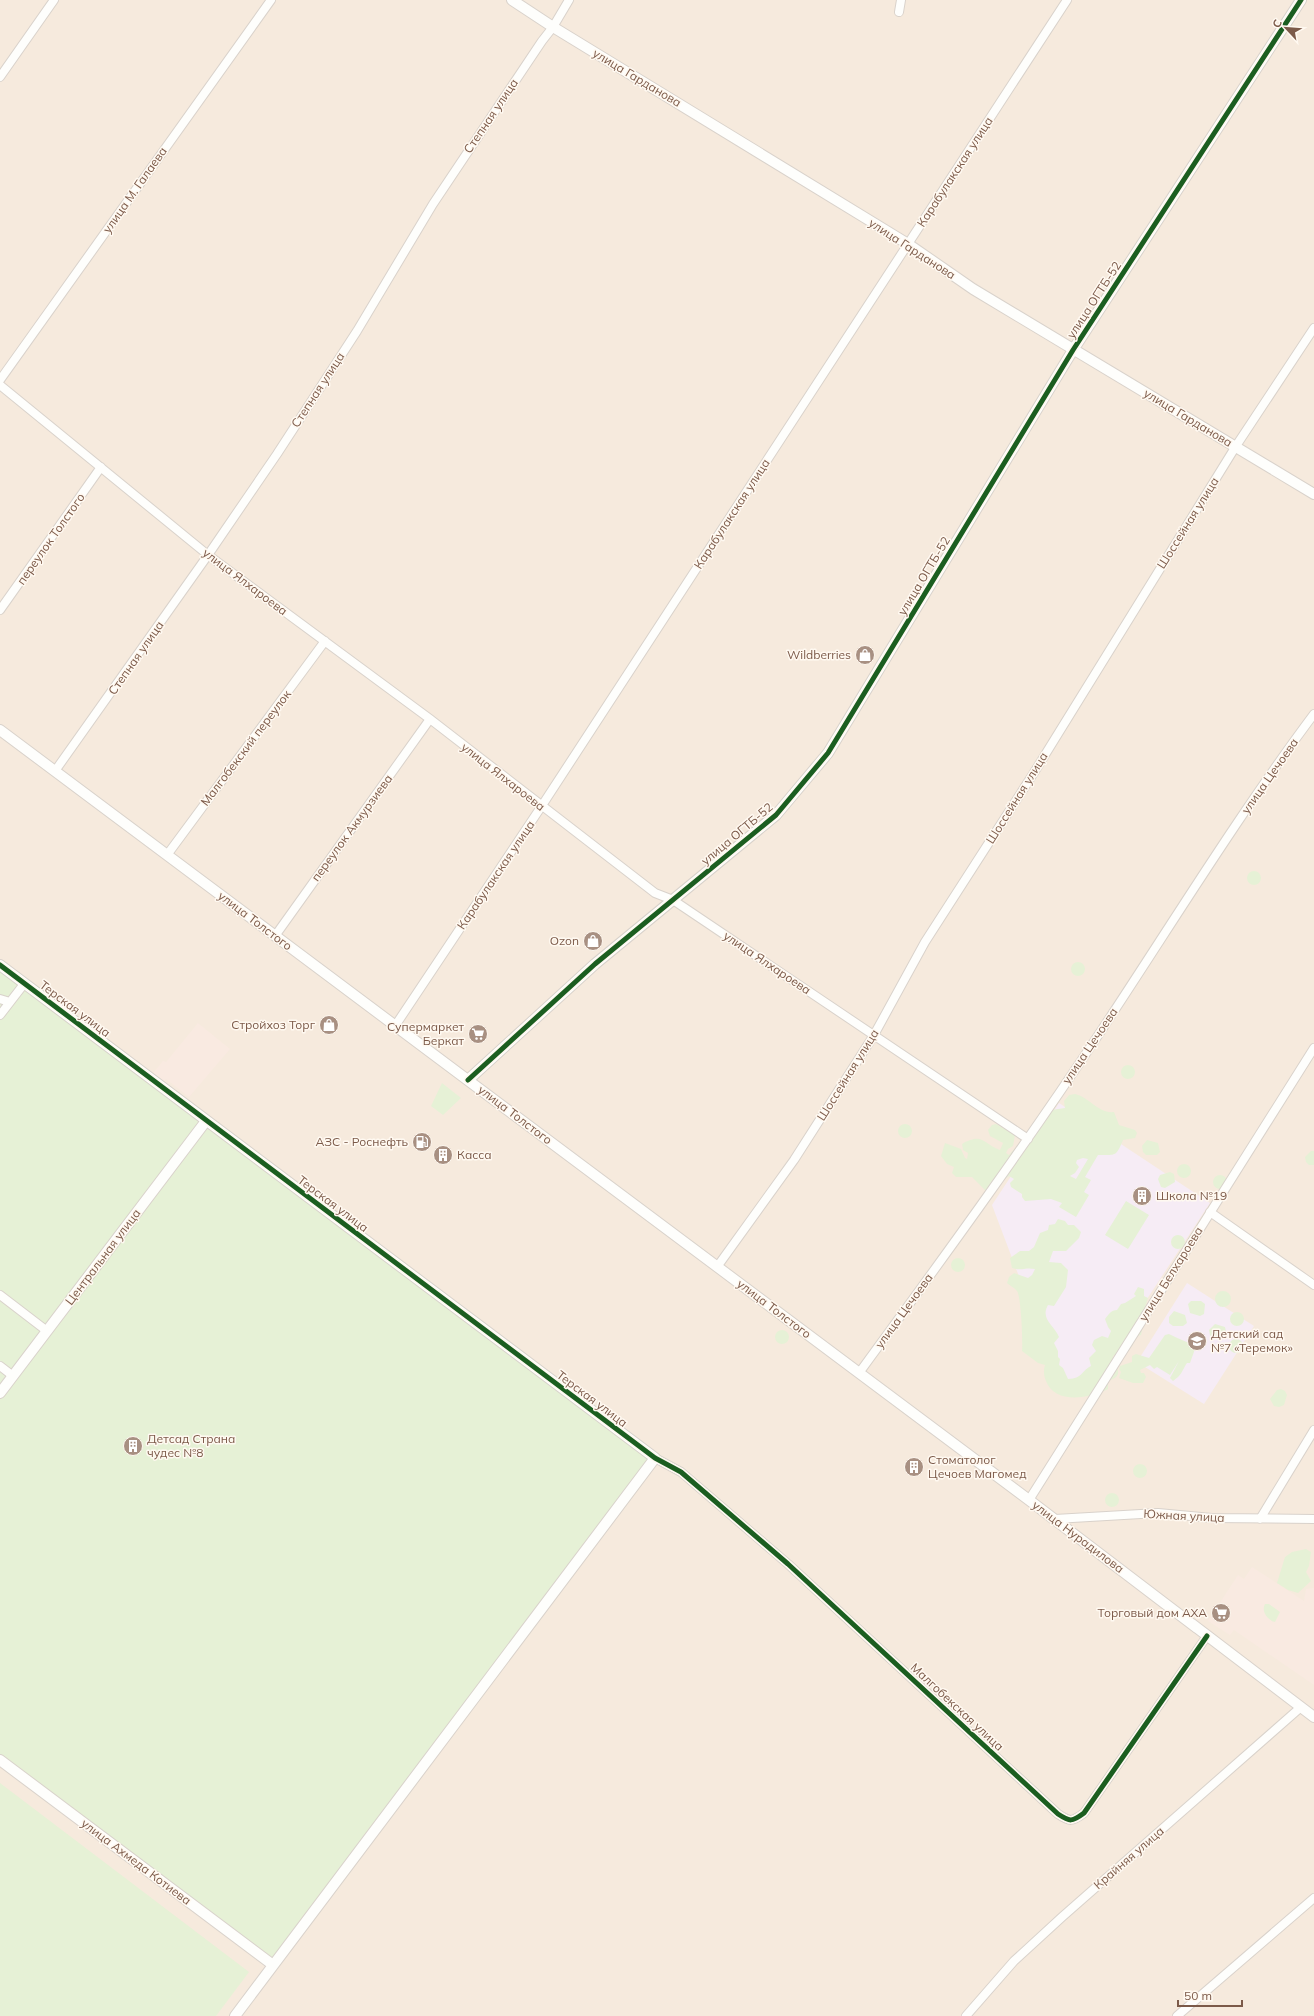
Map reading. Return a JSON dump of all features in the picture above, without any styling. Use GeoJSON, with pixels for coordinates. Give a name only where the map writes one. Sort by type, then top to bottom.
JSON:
{"type":"FeatureCollection","features":[{"type":"Feature","properties":{"kind":"street"},"geometry":{"type":"LineString","coordinates":[[0,77],[54,0]]}},
{"type":"Feature","properties":{"kind":"street","name":"улица М. Галаева"},"geometry":{"type":"LineString","coordinates":[[0,380],[271,0]]}},
{"type":"Feature","properties":{"kind":"street","name":"улица Гарданова"},"geometry":{"type":"LineString","coordinates":[[512,0],[553,27],[908,244],[973,289],[1314,494]]}},
{"type":"Feature","properties":{"kind":"street","name":"Степная улица"},"geometry":{"type":"LineString","coordinates":[[55,771],[208,556],[353,337],[442,191],[542,41],[553,27],[569,0]]}},
{"type":"Feature","properties":{"kind":"street"},"geometry":{"type":"LineString","coordinates":[[899,12],[901,0]]}},
{"type":"Feature","properties":{"kind":"street","name":"Карабулакская улица"},"geometry":{"type":"LineString","coordinates":[[395,1026],[541,807],[1067,0]]}},
{"type":"Feature","properties":{"kind":"street","name":"улица ОГТБ-52"},"geometry":{"type":"LineString","coordinates":[[468,1080],[594,964],[776,815],[828,753],[1073,350],[1301,0]]}},
{"type":"Feature","properties":{"kind":"street","name":"Шоссейная улица"},"geometry":{"type":"LineString","coordinates":[[717,1267],[794,1160],[874,1035],[925,942],[1034,771],[1236,446],[1314,328]]}},
{"type":"Feature","properties":{"kind":"street","name":"улица Ялхароева"},"geometry":{"type":"LineString","coordinates":[[0,385],[208,556],[430,719],[541,807],[655,893],[674,900],[1028,1139]]}},
{"type":"Feature","properties":{"kind":"street","name":"переулок Толстого"},"geometry":{"type":"LineString","coordinates":[[0,610],[101,467]]}},
{"type":"Feature","properties":{"kind":"street","name":"Малгобекский переулок"},"geometry":{"type":"LineString","coordinates":[[167,855],[325,641]]}},
{"type":"Feature","properties":{"kind":"street","name":"улица Цечоева"},"geometry":{"type":"LineString","coordinates":[[859,1373],[1003,1176],[1276,765],[1314,714]]}},
{"type":"Feature","properties":{"kind":"street","name":"переулок Акмурзиева"},"geometry":{"type":"LineString","coordinates":[[275,936],[430,719]]}},
{"type":"Feature","properties":{"kind":"street","name":"улица Толстого"},"geometry":{"type":"LineString","coordinates":[[0,730],[1029,1500]]}},
{"type":"Feature","properties":{"kind":"street","name":"Терская улица"},"geometry":{"type":"LineString","coordinates":[[0,965],[655,1458]]}},
{"type":"Feature","properties":{"kind":"street"},"geometry":{"type":"LineString","coordinates":[[0,1015],[24,984]]}},
{"type":"Feature","properties":{"kind":"street"},"geometry":{"type":"LineString","coordinates":[[0,999],[10,1002]]}},
{"type":"Feature","properties":{"kind":"street","name":"улица Белхароева"},"geometry":{"type":"LineString","coordinates":[[1029,1500],[1314,1048]]}},
{"type":"Feature","properties":{"kind":"street","name":"Центральная улица"},"geometry":{"type":"LineString","coordinates":[[0,1393],[206,1120]]}},
{"type":"Feature","properties":{"kind":"street"},"geometry":{"type":"LineString","coordinates":[[1210,1212],[1314,1285]]}},
{"type":"Feature","properties":{"kind":"street"},"geometry":{"type":"LineString","coordinates":[[0,1295],[47,1331]]}},
{"type":"Feature","properties":{"kind":"street"},"geometry":{"type":"LineString","coordinates":[[0,1366],[13,1376]]}},
{"type":"Feature","properties":{"kind":"street"},"geometry":{"type":"LineString","coordinates":[[1260,1519],[1314,1430]]}},
{"type":"Feature","properties":{"kind":"street"},"geometry":{"type":"LineString","coordinates":[[234,2016],[655,1458]]}},
{"type":"Feature","properties":{"kind":"street","name":"Малгобекская улица"},"geometry":{"type":"LineString","coordinates":[[655,1458],[681,1472],[788,1564],[1052,1809],[1068,1820],[1075,1820],[1084,1813],[1207,1636]]}},
{"type":"Feature","properties":{"kind":"street","name":"улица Нурадилова"},"geometry":{"type":"LineString","coordinates":[[1029,1500],[1314,1718]]}},
{"type":"Feature","properties":{"kind":"street","name":"улица Нурадилова"},"geometry":{"type":"LineString","coordinates":[[1029,1500],[1197,1628]]}},
{"type":"Feature","properties":{"kind":"street","name":"Южная улица"},"geometry":{"type":"LineString","coordinates":[[1055,1519],[1158,1513],[1212,1518],[1314,1519]]}},
{"type":"Feature","properties":{"kind":"street","name":"Крайняя улица"},"geometry":{"type":"LineString","coordinates":[[966,2016],[1014,1961],[1301,1707]]}},
{"type":"Feature","properties":{"kind":"street","name":"улица Ахмеда Котиева"},"geometry":{"type":"LineString","coordinates":[[0,1760],[273,1965]]}},
{"type":"Feature","properties":{"kind":"street"},"geometry":{"type":"LineString","coordinates":[[1177,2016],[1314,1898]]}},
{"type":"Feature","properties":{"kind":"shaded area"},"geometry":{"type":"Polygon","coordinates":[[[0,0],[1314,0],[1314,2016],[0,2016],[0,0]]]}},
{"type":"Feature","properties":{"kind":"shaded area"},"geometry":{"type":"Polygon","coordinates":[[[198,1023],[230,1049],[189,1097],[166,1079],[163,1082],[153,1073],[163,1061],[166,1062],[198,1023]]]}},
{"type":"Feature","properties":{"kind":"shaded area"},"geometry":{"type":"Polygon","coordinates":[[[1059,1103],[1210,1203],[1084,1395],[1057,1377],[992,1205],[1059,1103]]]}},
{"type":"Feature","properties":{"kind":"shaded area","name":"Детский сад №7 «Теремок»"},"geometry":{"type":"Polygon","coordinates":[[[1187,1283],[1254,1326],[1204,1404],[1137,1362],[1187,1283]]]}},
{"type":"Feature","properties":{"kind":"shaded area"},"geometry":{"type":"Polygon","coordinates":[[[1252,1567],[1304,1601],[1306,1589],[1314,1588],[1314,1685],[1234,1630],[1230,1635],[1208,1621],[1238,1575],[1244,1579],[1252,1567]]]}},
{"type":"Feature","properties":{"kind":"green space"},"geometry":{"type":"Polygon","coordinates":[[[1251,871],[1257,871],[1261,875],[1261,881],[1257,885],[1251,885],[1247,881],[1247,875],[1251,871]]]}},
{"type":"Feature","properties":{"kind":"green space"},"geometry":{"type":"Polygon","coordinates":[[[1075,962],[1081,962],[1085,966],[1085,972],[1081,976],[1075,976],[1071,972],[1071,966],[1075,962]]]}},
{"type":"Feature","properties":{"kind":"green space"},"geometry":{"type":"Polygon","coordinates":[[[0,965],[655,1458],[273,1965],[0,1760],[0,965]]]}},
{"type":"Feature","properties":{"kind":"green space"},"geometry":{"type":"Polygon","coordinates":[[[1125,1065],[1131,1065],[1135,1069],[1135,1075],[1131,1079],[1125,1079],[1121,1075],[1121,1069],[1125,1065]]]}},
{"type":"Feature","properties":{"kind":"green space"},"geometry":{"type":"Polygon","coordinates":[[[442,1083],[461,1098],[443,1115],[431,1106],[442,1083]]]}},
{"type":"Feature","properties":{"kind":"green space"},"geometry":{"type":"Polygon","coordinates":[[[1075,1094],[1085,1098],[1099,1108],[1109,1112],[1114,1112],[1119,1125],[1135,1130],[1137,1133],[1135,1138],[1123,1140],[1119,1150],[1115,1154],[1098,1155],[1085,1177],[1091,1180],[1084,1192],[1089,1195],[1076,1217],[1059,1207],[1062,1203],[1051,1199],[1025,1201],[1022,1194],[1011,1187],[1010,1183],[1014,1179],[1009,1176],[1002,1181],[996,1191],[985,1190],[972,1177],[956,1177],[952,1173],[954,1167],[947,1164],[941,1156],[945,1143],[961,1149],[965,1158],[967,1159],[968,1153],[963,1150],[962,1144],[974,1139],[982,1140],[1000,1150],[1003,1143],[990,1136],[988,1130],[992,1125],[996,1124],[1015,1135],[1013,1146],[1008,1149],[1006,1153],[1009,1155],[1051,1110],[1065,1108],[1064,1101],[1069,1095],[1075,1094]],[[1083,1158],[1077,1160],[1076,1163],[1079,1167],[1075,1173],[1070,1176],[1076,1179],[1088,1159],[1083,1158]]]}},
{"type":"Feature","properties":{"kind":"green space"},"geometry":{"type":"Polygon","coordinates":[[[902,1124],[908,1124],[912,1128],[912,1134],[908,1138],[902,1138],[898,1134],[898,1128],[902,1124]]]}},
{"type":"Feature","properties":{"kind":"green space"},"geometry":{"type":"Polygon","coordinates":[[[1147,1140],[1158,1143],[1160,1152],[1157,1155],[1146,1155],[1143,1152],[1142,1146],[1147,1140]]]}},
{"type":"Feature","properties":{"kind":"green space"},"geometry":{"type":"Polygon","coordinates":[[[1311,1151],[1314,1151],[1314,1165],[1309,1165],[1306,1162],[1305,1157],[1311,1151]]]}},
{"type":"Feature","properties":{"kind":"green space"},"geometry":{"type":"Polygon","coordinates":[[[1181,1164],[1187,1164],[1191,1168],[1191,1174],[1187,1178],[1181,1178],[1177,1174],[1177,1168],[1181,1164]]]}},
{"type":"Feature","properties":{"kind":"green space"},"geometry":{"type":"Polygon","coordinates":[[[1170,1172],[1174,1174],[1175,1182],[1165,1188],[1161,1187],[1158,1179],[1160,1175],[1170,1172]]]}},
{"type":"Feature","properties":{"kind":"green space"},"geometry":{"type":"Polygon","coordinates":[[[1217,1175],[1223,1175],[1227,1179],[1227,1185],[1223,1189],[1217,1189],[1213,1185],[1213,1179],[1217,1175]]]}},
{"type":"Feature","properties":{"kind":"green space"},"geometry":{"type":"Polygon","coordinates":[[[1126,1201],[1149,1215],[1128,1249],[1105,1235],[1126,1201]]]}},
{"type":"Feature","properties":{"kind":"green space"},"geometry":{"type":"Polygon","coordinates":[[[1058,1219],[1065,1221],[1068,1225],[1074,1225],[1081,1232],[1079,1238],[1066,1251],[1053,1251],[1049,1262],[1061,1263],[1068,1270],[1066,1287],[1054,1306],[1048,1305],[1046,1314],[1049,1322],[1059,1337],[1054,1343],[1060,1359],[1059,1365],[1063,1368],[1068,1379],[1079,1376],[1091,1366],[1089,1358],[1096,1351],[1092,1345],[1094,1340],[1102,1336],[1108,1338],[1111,1331],[1105,1319],[1110,1313],[1117,1310],[1121,1304],[1136,1296],[1134,1294],[1138,1287],[1144,1289],[1144,1296],[1148,1298],[1145,1307],[1149,1313],[1139,1329],[1142,1330],[1141,1335],[1137,1336],[1132,1346],[1113,1356],[1118,1370],[1117,1376],[1108,1381],[1108,1389],[1083,1397],[1057,1394],[1051,1389],[1046,1381],[1044,1373],[1045,1365],[1038,1363],[1022,1351],[1020,1301],[1017,1291],[1007,1283],[1009,1277],[1014,1273],[1028,1278],[1032,1275],[1035,1269],[1012,1268],[1010,1258],[1020,1251],[1029,1251],[1034,1247],[1040,1233],[1048,1230],[1049,1225],[1055,1224],[1058,1219]]]}},
{"type":"Feature","properties":{"kind":"green space"},"geometry":{"type":"Polygon","coordinates":[[[1175,1235],[1181,1235],[1185,1239],[1185,1245],[1181,1249],[1175,1249],[1171,1245],[1171,1239],[1175,1235]]]}},
{"type":"Feature","properties":{"kind":"green space"},"geometry":{"type":"Polygon","coordinates":[[[955,1258],[961,1258],[965,1262],[965,1268],[961,1272],[955,1272],[951,1268],[951,1262],[955,1258]]]}},
{"type":"Feature","properties":{"kind":"green space"},"geometry":{"type":"Polygon","coordinates":[[[1220,1291],[1226,1291],[1231,1296],[1229,1305],[1226,1307],[1220,1307],[1215,1302],[1215,1296],[1220,1291]]]}},
{"type":"Feature","properties":{"kind":"green space"},"geometry":{"type":"Polygon","coordinates":[[[1191,1301],[1201,1301],[1205,1304],[1204,1314],[1200,1316],[1190,1313],[1188,1304],[1191,1301]]]}},
{"type":"Feature","properties":{"kind":"green space"},"geometry":{"type":"Polygon","coordinates":[[[1174,1311],[1185,1315],[1187,1323],[1183,1326],[1173,1326],[1169,1323],[1169,1317],[1174,1311]]]}},
{"type":"Feature","properties":{"kind":"green space"},"geometry":{"type":"Polygon","coordinates":[[[1234,1312],[1240,1312],[1244,1316],[1244,1322],[1240,1326],[1234,1326],[1230,1322],[1230,1316],[1234,1312]]]}},
{"type":"Feature","properties":{"kind":"green space"},"geometry":{"type":"Polygon","coordinates":[[[1215,1324],[1225,1327],[1227,1336],[1224,1338],[1213,1339],[1209,1330],[1215,1324]]]}},
{"type":"Feature","properties":{"kind":"green space"},"geometry":{"type":"Polygon","coordinates":[[[779,1330],[785,1330],[789,1334],[789,1340],[785,1344],[779,1344],[775,1340],[775,1334],[779,1330]]]}},
{"type":"Feature","properties":{"kind":"green space"},"geometry":{"type":"Polygon","coordinates":[[[1169,1334],[1194,1345],[1195,1349],[1190,1363],[1187,1363],[1176,1379],[1173,1381],[1170,1378],[1179,1361],[1170,1375],[1157,1367],[1154,1369],[1150,1365],[1140,1370],[1146,1377],[1143,1383],[1133,1383],[1119,1378],[1121,1372],[1119,1369],[1120,1366],[1132,1362],[1132,1356],[1136,1354],[1149,1358],[1165,1335],[1169,1334]]]}},
{"type":"Feature","properties":{"kind":"green space"},"geometry":{"type":"Polygon","coordinates":[[[1233,1339],[1239,1339],[1243,1343],[1243,1349],[1239,1353],[1233,1353],[1229,1349],[1229,1343],[1233,1339]]]}},
{"type":"Feature","properties":{"kind":"green space"},"geometry":{"type":"Polygon","coordinates":[[[1281,1389],[1285,1391],[1287,1395],[1284,1405],[1279,1407],[1274,1406],[1270,1399],[1277,1390],[1281,1389]]]}},
{"type":"Feature","properties":{"kind":"green space"},"geometry":{"type":"Polygon","coordinates":[[[1137,1464],[1143,1464],[1147,1468],[1147,1474],[1143,1478],[1137,1478],[1133,1474],[1133,1468],[1137,1464]]]}},
{"type":"Feature","properties":{"kind":"green space"},"geometry":{"type":"Polygon","coordinates":[[[1109,1493],[1115,1493],[1119,1497],[1119,1503],[1115,1507],[1109,1507],[1105,1503],[1105,1497],[1109,1493]]]}},
{"type":"Feature","properties":{"kind":"green space"},"geometry":{"type":"Polygon","coordinates":[[[1306,1549],[1311,1552],[1309,1566],[1306,1572],[1311,1581],[1298,1593],[1288,1590],[1277,1583],[1285,1557],[1292,1552],[1306,1549]]]}},
{"type":"Feature","properties":{"kind":"green space"},"geometry":{"type":"Polygon","coordinates":[[[1265,1604],[1269,1604],[1280,1612],[1275,1622],[1272,1621],[1264,1612],[1265,1604]]]}},
{"type":"Feature","properties":{"kind":"green space"},"geometry":{"type":"Polygon","coordinates":[[[0,1783],[249,1972],[216,2016],[0,2016],[0,1783]]]}},
{"type":"Feature","properties":{"kind":"cycle path"},"geometry":{"type":"LineString","coordinates":[[468,1080],[595,964],[776,815],[828,753],[1073,350],[1301,0]]}},
{"type":"Feature","properties":{"kind":"cycle path"},"geometry":{"type":"LineString","coordinates":[[0,965],[655,1458],[681,1472],[788,1564],[1062,1817],[1071,1820],[1084,1813],[1207,1636]]}},
{"type":"Feature","properties":{"kind":"place","name":"Wildberries"},"geometry":{"type":"Point","coordinates":[865,655]}},
{"type":"Feature","properties":{"kind":"place","name":"Ozon"},"geometry":{"type":"Point","coordinates":[593,941]}},
{"type":"Feature","properties":{"kind":"place","name":"Стройхоз Торг"},"geometry":{"type":"Point","coordinates":[329,1025]}},
{"type":"Feature","properties":{"kind":"place","name":"Супермаркет Беркат"},"geometry":{"type":"Point","coordinates":[478,1034]}},
{"type":"Feature","properties":{"kind":"place","name":"АЗС - Роснефть"},"geometry":{"type":"Point","coordinates":[422,1142]}},
{"type":"Feature","properties":{"kind":"place","name":"Касса"},"geometry":{"type":"Point","coordinates":[443,1155]}},
{"type":"Feature","properties":{"kind":"place","name":"Школа №19"},"geometry":{"type":"Point","coordinates":[1142,1196]}},
{"type":"Feature","properties":{"kind":"place","name":"Детский сад №7 «Теремок»"},"geometry":{"type":"Point","coordinates":[1197,1341]}},
{"type":"Feature","properties":{"kind":"place","name":"Детсад Страна чудес №8"},"geometry":{"type":"Point","coordinates":[133,1446]}},
{"type":"Feature","properties":{"kind":"place","name":"Стоматолог Цечоев Магомед"},"geometry":{"type":"Point","coordinates":[914,1467]}},
{"type":"Feature","properties":{"kind":"place","name":"Торговый дом АХА"},"geometry":{"type":"Point","coordinates":[1221,1613]}}]}
